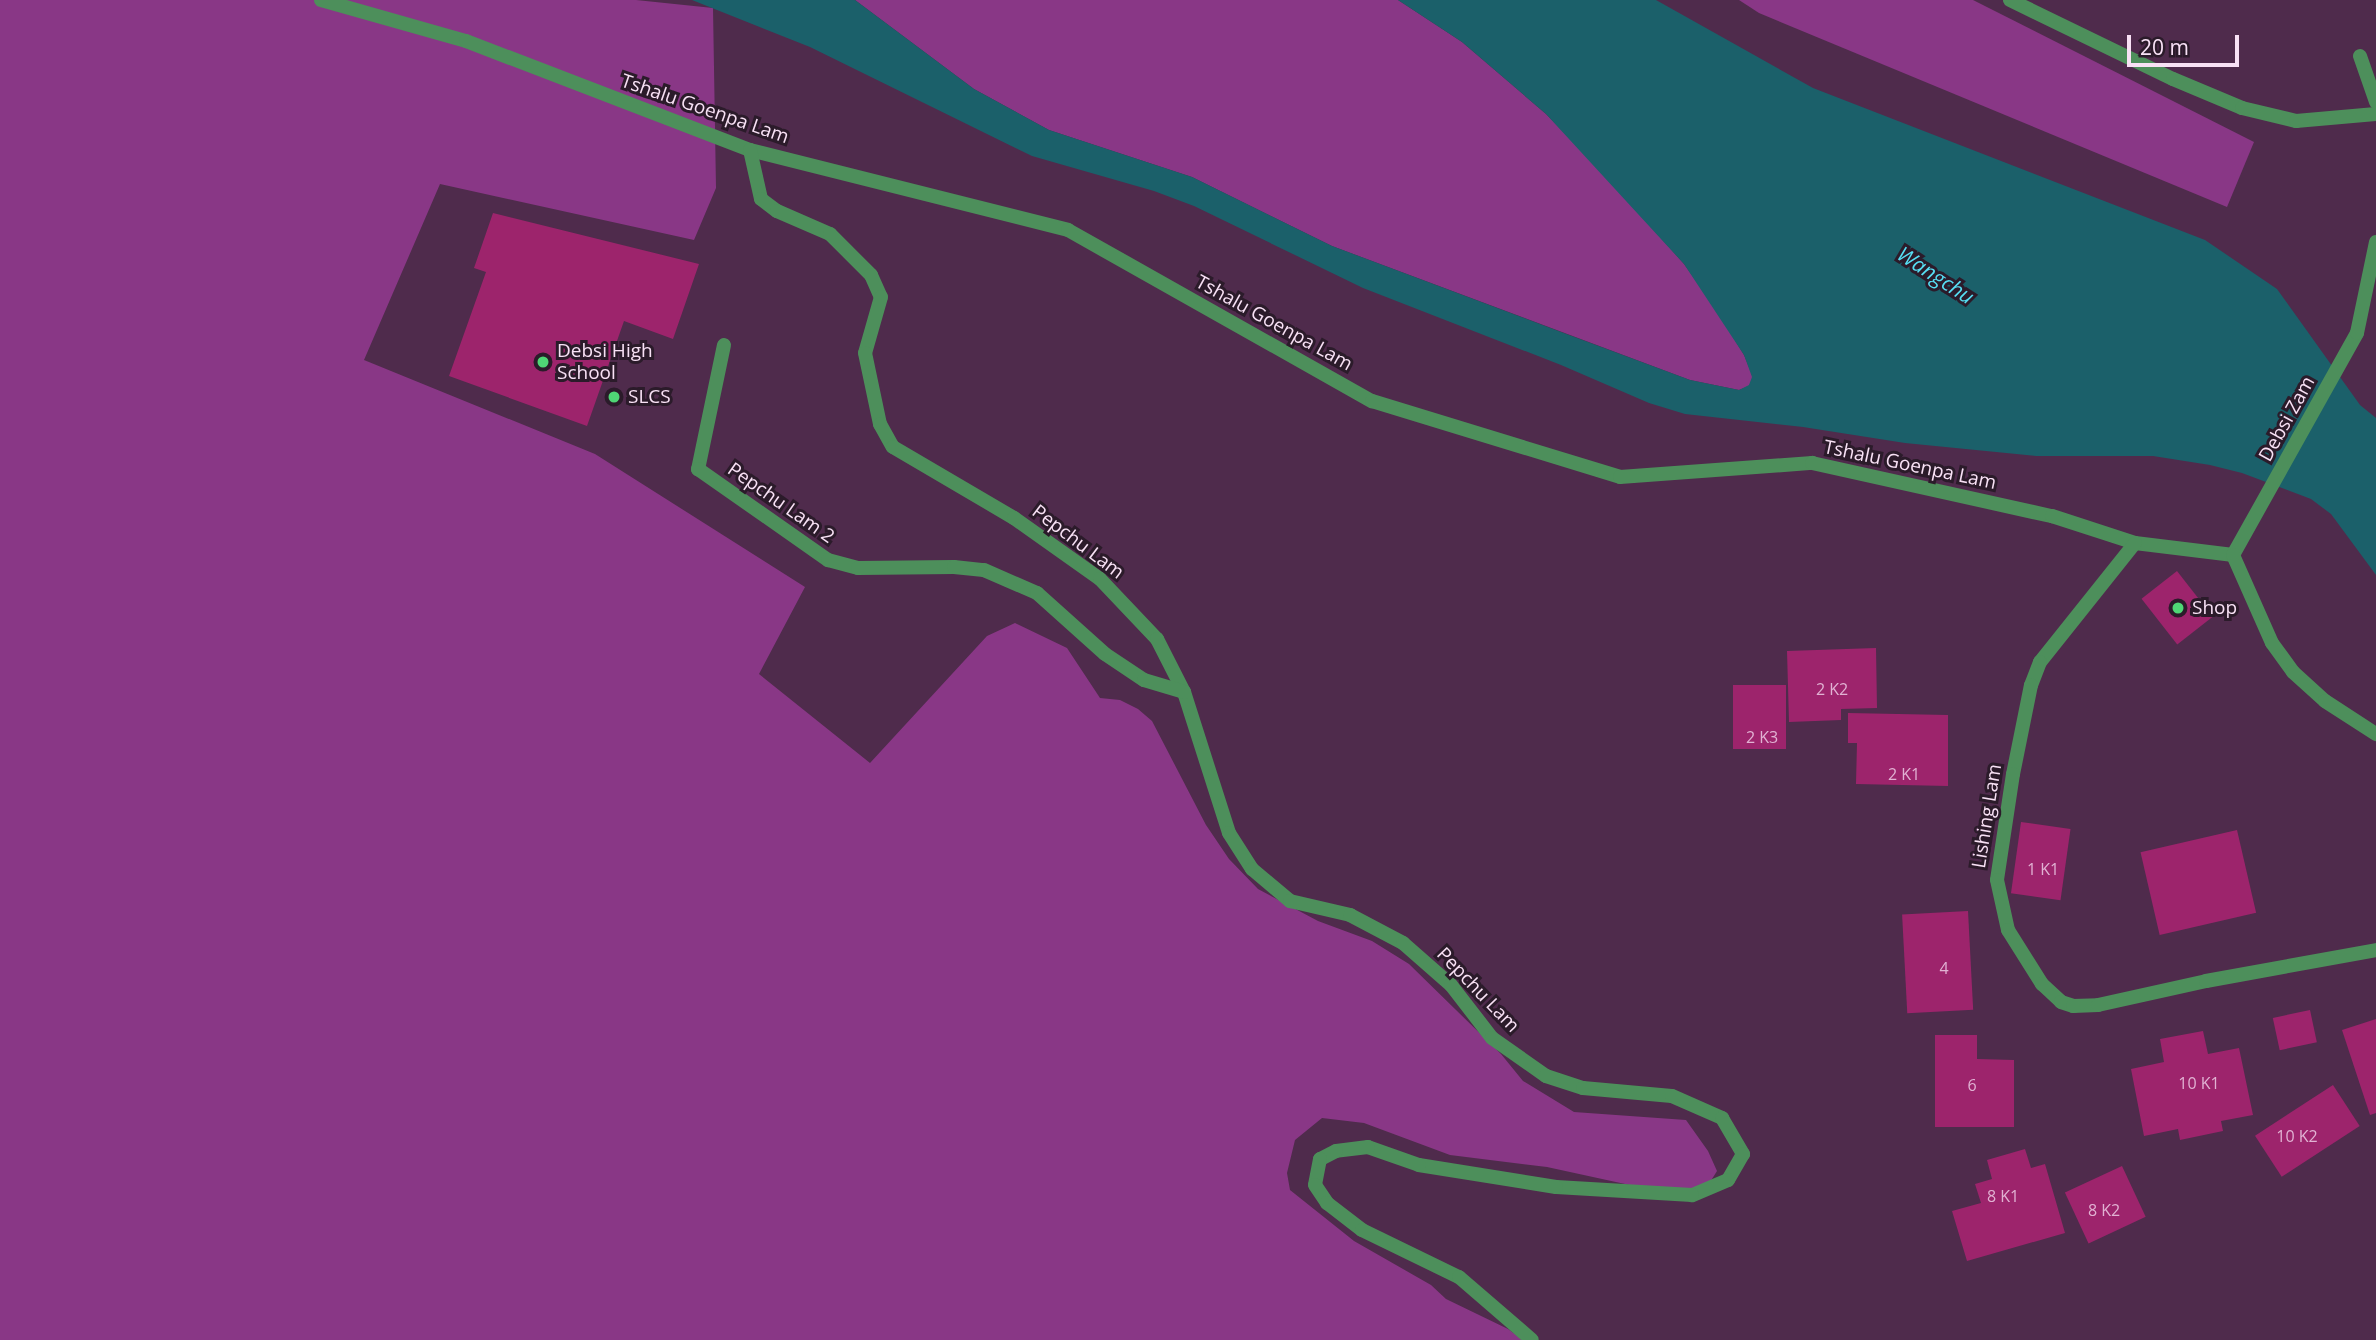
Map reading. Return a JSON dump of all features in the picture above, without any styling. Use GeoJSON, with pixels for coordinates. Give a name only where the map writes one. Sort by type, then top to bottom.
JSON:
{"type":"FeatureCollection","features":[{"type":"Feature","properties":{"kind":"street","name":"Tshalu Goenpa Lam"},"geometry":{"type":"LineString","coordinates":[[321,0],[466,41],[750,150],[1068,230],[1372,401],[1620,477],[1812,463],[2052,516],[2134,542],[2233,555]]}},
{"type":"Feature","properties":{"kind":"street"},"geometry":{"type":"LineString","coordinates":[[2010,0],[2173,79],[2242,108],[2296,121],[2376,114]]}},
{"type":"Feature","properties":{"kind":"street"},"geometry":{"type":"LineString","coordinates":[[2360,56],[2376,102]]}},
{"type":"Feature","properties":{"kind":"street","name":"Pepchu Lam"},"geometry":{"type":"LineString","coordinates":[[750,150],[761,199],[777,211],[830,234],[871,275],[881,298],[865,353],[880,424],[893,447],[1014,518],[1100,579],[1157,639],[1184,692],[1230,834],[1252,869],[1290,901],[1350,915],[1403,943],[1451,985],[1492,1038],[1546,1076],[1583,1088],[1672,1096],[1722,1118],[1743,1154],[1728,1180],[1692,1195],[1556,1187],[1419,1165],[1368,1147],[1336,1151],[1320,1159],[1315,1185],[1326,1203],[1362,1230],[1459,1277],[1532,1340]]}},
{"type":"Feature","properties":{"kind":"street","name":"Debsi Zam"},"geometry":{"type":"LineString","coordinates":[[2233,555],[2357,333],[2376,242]]}},
{"type":"Feature","properties":{"kind":"street","name":"Pepchu Lam 2"},"geometry":{"type":"LineString","coordinates":[[724,345],[698,469],[828,560],[858,568],[954,567],[985,570],[1037,593],[1105,654],[1144,680],[1184,692]]}},
{"type":"Feature","properties":{"kind":"street","name":"Lishing Lam"},"geometry":{"type":"LineString","coordinates":[[2134,542],[2040,662],[2031,685],[2013,774],[1997,880],[2008,930],[2042,984],[2061,1002],[2073,1006],[2098,1005],[2206,981],[2376,950]]}},
{"type":"Feature","properties":{"kind":"street"},"geometry":{"type":"LineString","coordinates":[[2233,555],[2273,643],[2293,672],[2325,701],[2376,734]]}},
{"type":"Feature","properties":{"kind":"shaded area"},"geometry":{"type":"Polygon","coordinates":[[[0,0],[636,0],[713,8],[716,188],[694,240],[440,184],[364,360],[595,454],[805,587],[759,674],[870,763],[987,636],[1015,623],[1067,648],[1100,698],[1120,700],[1138,709],[1152,721],[1206,825],[1229,859],[1258,889],[1318,921],[1372,941],[1409,964],[1501,1054],[1523,1081],[1574,1112],[1686,1120],[1708,1151],[1717,1171],[1707,1187],[1685,1193],[1648,1189],[1547,1167],[1450,1155],[1364,1123],[1322,1118],[1295,1140],[1287,1173],[1290,1190],[1354,1241],[1431,1285],[1446,1299],[1508,1329],[1523,1340],[0,1340],[0,0]]]}},
{"type":"Feature","properties":{"kind":"shaded area"},"geometry":{"type":"Polygon","coordinates":[[[855,0],[1398,0],[1462,42],[1546,114],[1603,173],[1684,264],[1744,355],[1753,377],[1749,386],[1739,390],[1690,380],[1332,246],[1192,177],[1049,130],[974,89],[855,0]]]}},
{"type":"Feature","properties":{"kind":"shaded area"},"geometry":{"type":"Polygon","coordinates":[[[1739,0],[1973,0],[2254,142],[2227,207],[1759,13],[1739,0]]]}},
{"type":"Feature","properties":{"kind":"water","name":"Wangchu"},"geometry":{"type":"Polygon","coordinates":[[[692,0],[855,0],[974,89],[1049,130],[1192,177],[1332,246],[1690,380],[1739,390],[1749,385],[1752,377],[1744,355],[1684,264],[1546,114],[1462,42],[1398,0],[1656,0],[1813,88],[2205,240],[2277,289],[2360,405],[2376,418],[2376,575],[2331,514],[2311,499],[2242,473],[2210,465],[2153,456],[2036,456],[1905,443],[1803,427],[1685,414],[1649,403],[1561,365],[1363,288],[1194,206],[1154,191],[1032,156],[810,47],[692,0]]]}},
{"type":"Feature","properties":{"kind":"building"},"geometry":{"type":"Polygon","coordinates":[[[493,213],[699,264],[673,339],[624,321],[587,426],[449,376],[486,272],[474,268],[493,213]]]}},
{"type":"Feature","properties":{"kind":"building","name":"Shop"},"geometry":{"type":"Polygon","coordinates":[[[2177,571],[2213,617],[2177,644],[2142,599],[2177,571]]]}},
{"type":"Feature","properties":{"kind":"building"},"geometry":{"type":"Polygon","coordinates":[[[1876,648],[1877,708],[1841,709],[1841,720],[1789,722],[1787,651],[1876,648]]]}},
{"type":"Feature","properties":{"kind":"building"},"geometry":{"type":"Polygon","coordinates":[[[1733,685],[1786,685],[1786,749],[1733,749],[1733,685]]]}},
{"type":"Feature","properties":{"kind":"building"},"geometry":{"type":"Polygon","coordinates":[[[1848,713],[1948,715],[1948,786],[1856,784],[1857,743],[1848,743],[1848,713]]]}},
{"type":"Feature","properties":{"kind":"building"},"geometry":{"type":"Polygon","coordinates":[[[2021,822],[2071,829],[2060,900],[2011,893],[2021,822]]]}},
{"type":"Feature","properties":{"kind":"building"},"geometry":{"type":"Polygon","coordinates":[[[2237,830],[2256,913],[2160,935],[2141,852],[2237,830]]]}},
{"type":"Feature","properties":{"kind":"building"},"geometry":{"type":"Polygon","coordinates":[[[1968,911],[1973,1010],[1907,1013],[1902,914],[1968,911]]]}},
{"type":"Feature","properties":{"kind":"building"},"geometry":{"type":"Polygon","coordinates":[[[2310,1010],[2317,1042],[2280,1050],[2273,1018],[2310,1010]]]}},
{"type":"Feature","properties":{"kind":"building"},"geometry":{"type":"Polygon","coordinates":[[[2376,1019],[2376,1113],[2370,1115],[2342,1030],[2376,1019]]]}},
{"type":"Feature","properties":{"kind":"building"},"geometry":{"type":"Polygon","coordinates":[[[2203,1031],[2208,1054],[2239,1048],[2253,1115],[2221,1121],[2223,1131],[2180,1140],[2178,1129],[2144,1136],[2131,1069],[2164,1062],[2160,1039],[2203,1031]]]}},
{"type":"Feature","properties":{"kind":"building"},"geometry":{"type":"Polygon","coordinates":[[[1935,1035],[1977,1035],[1977,1059],[2014,1060],[2014,1127],[1935,1127],[1935,1035]]]}},
{"type":"Feature","properties":{"kind":"building"},"geometry":{"type":"Polygon","coordinates":[[[2333,1085],[2360,1126],[2282,1177],[2255,1136],[2333,1085]]]}},
{"type":"Feature","properties":{"kind":"building"},"geometry":{"type":"Polygon","coordinates":[[[2025,1149],[2031,1168],[2045,1164],[2065,1233],[1967,1261],[1952,1211],[1981,1203],[1975,1184],[1992,1179],[1987,1160],[2025,1149]]]}},
{"type":"Feature","properties":{"kind":"building"},"geometry":{"type":"Polygon","coordinates":[[[2122,1166],[2146,1217],[2089,1243],[2065,1193],[2122,1166]]]}},
{"type":"Feature","properties":{"kind":"place","name":"Debsi High School"},"geometry":{"type":"Point","coordinates":[543,362]}},
{"type":"Feature","properties":{"kind":"place","name":"SLCS"},"geometry":{"type":"Point","coordinates":[614,397]}},
{"type":"Feature","properties":{"kind":"place","name":"Shop"},"geometry":{"type":"Point","coordinates":[2178,608]}}]}
